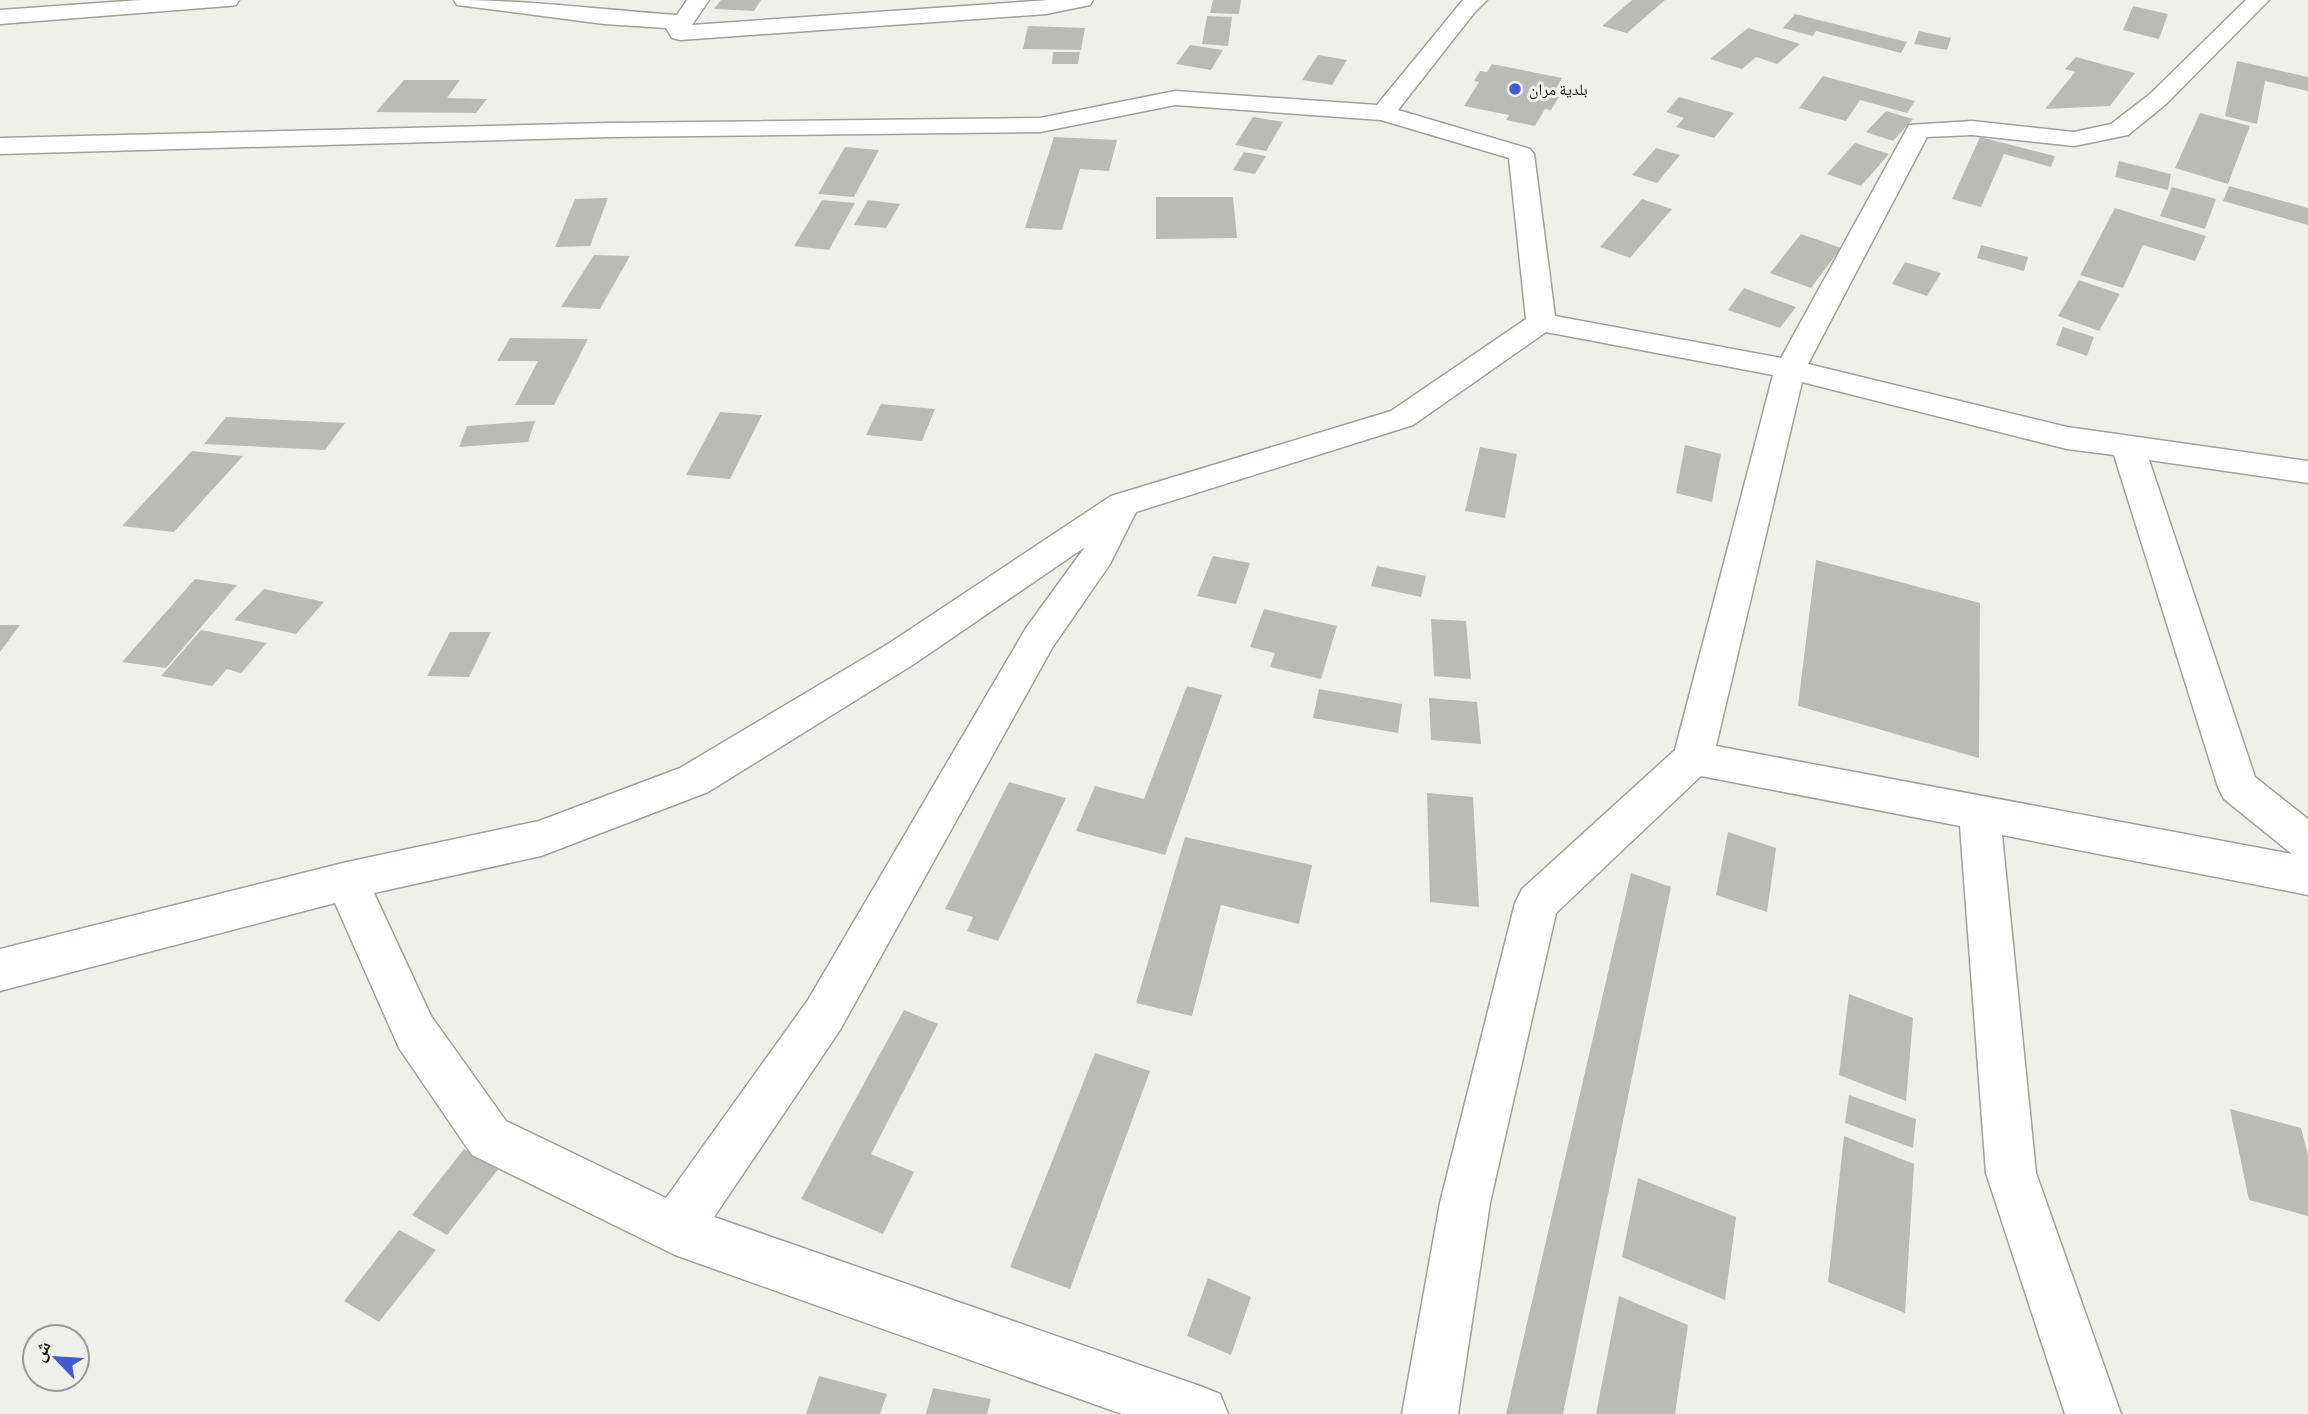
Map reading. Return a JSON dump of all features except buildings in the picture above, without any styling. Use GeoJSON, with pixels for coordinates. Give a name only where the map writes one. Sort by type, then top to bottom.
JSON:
{"type":"FeatureCollection","features":[{"type":"Feature","properties":{"kind":"street"},"geometry":{"type":"LineString","coordinates":[[29,15],[60,0]]}},
{"type":"Feature","properties":{"kind":"street"},"geometry":{"type":"LineString","coordinates":[[0,17],[228,0]]}},
{"type":"Feature","properties":{"kind":"street"},"geometry":{"type":"LineString","coordinates":[[466,0],[604,17],[682,22],[698,0]]}},
{"type":"Feature","properties":{"kind":"street"},"geometry":{"type":"LineString","coordinates":[[873,0],[917,16]]}},
{"type":"Feature","properties":{"kind":"street"},"geometry":{"type":"LineString","coordinates":[[673,21],[680,33],[1046,7],[1082,0]]}},
{"type":"Feature","properties":{"kind":"street"},"geometry":{"type":"LineString","coordinates":[[1383,113],[1466,8],[1476,0]]}},
{"type":"Feature","properties":{"kind":"street"},"geometry":{"type":"LineString","coordinates":[[1430,1414],[1465,1203],[1537,903],[1693,758],[1790,369],[1918,130],[1972,128],[2074,139],[2119,130],[2158,99],[2258,0]]}},
{"type":"Feature","properties":{"kind":"street"},"geometry":{"type":"LineString","coordinates":[[0,146],[610,130],[1040,125],[1175,98],[1383,113],[1521,154],[1541,322]]}},
{"type":"Feature","properties":{"kind":"street"},"geometry":{"type":"LineString","coordinates":[[0,970],[347,881],[541,838],[694,780],[901,653],[1123,504],[1402,418],[1541,322],[1790,369],[2067,438],[2308,472]]}},
{"type":"Feature","properties":{"kind":"street"},"geometry":{"type":"LineString","coordinates":[[2128,447],[2238,787],[2308,843]]}},
{"type":"Feature","properties":{"kind":"street"},"geometry":{"type":"LineString","coordinates":[[675,1229],[824,1015],[1039,638],[1098,555],[1123,504]]}},
{"type":"Feature","properties":{"kind":"street"},"geometry":{"type":"LineString","coordinates":[[1693,758],[2308,876]]}},
{"type":"Feature","properties":{"kind":"street"},"geometry":{"type":"LineString","coordinates":[[1979,813],[2011,1173],[2093,1414]]}},
{"type":"Feature","properties":{"kind":"street"},"geometry":{"type":"LineString","coordinates":[[347,881],[415,1032],[489,1138],[675,1229],[1200,1414]]}},
{"type":"Feature","properties":{"kind":"place","name":"بلدية مران"},"geometry":{"type":"Point","coordinates":[1515,89]}}]}
